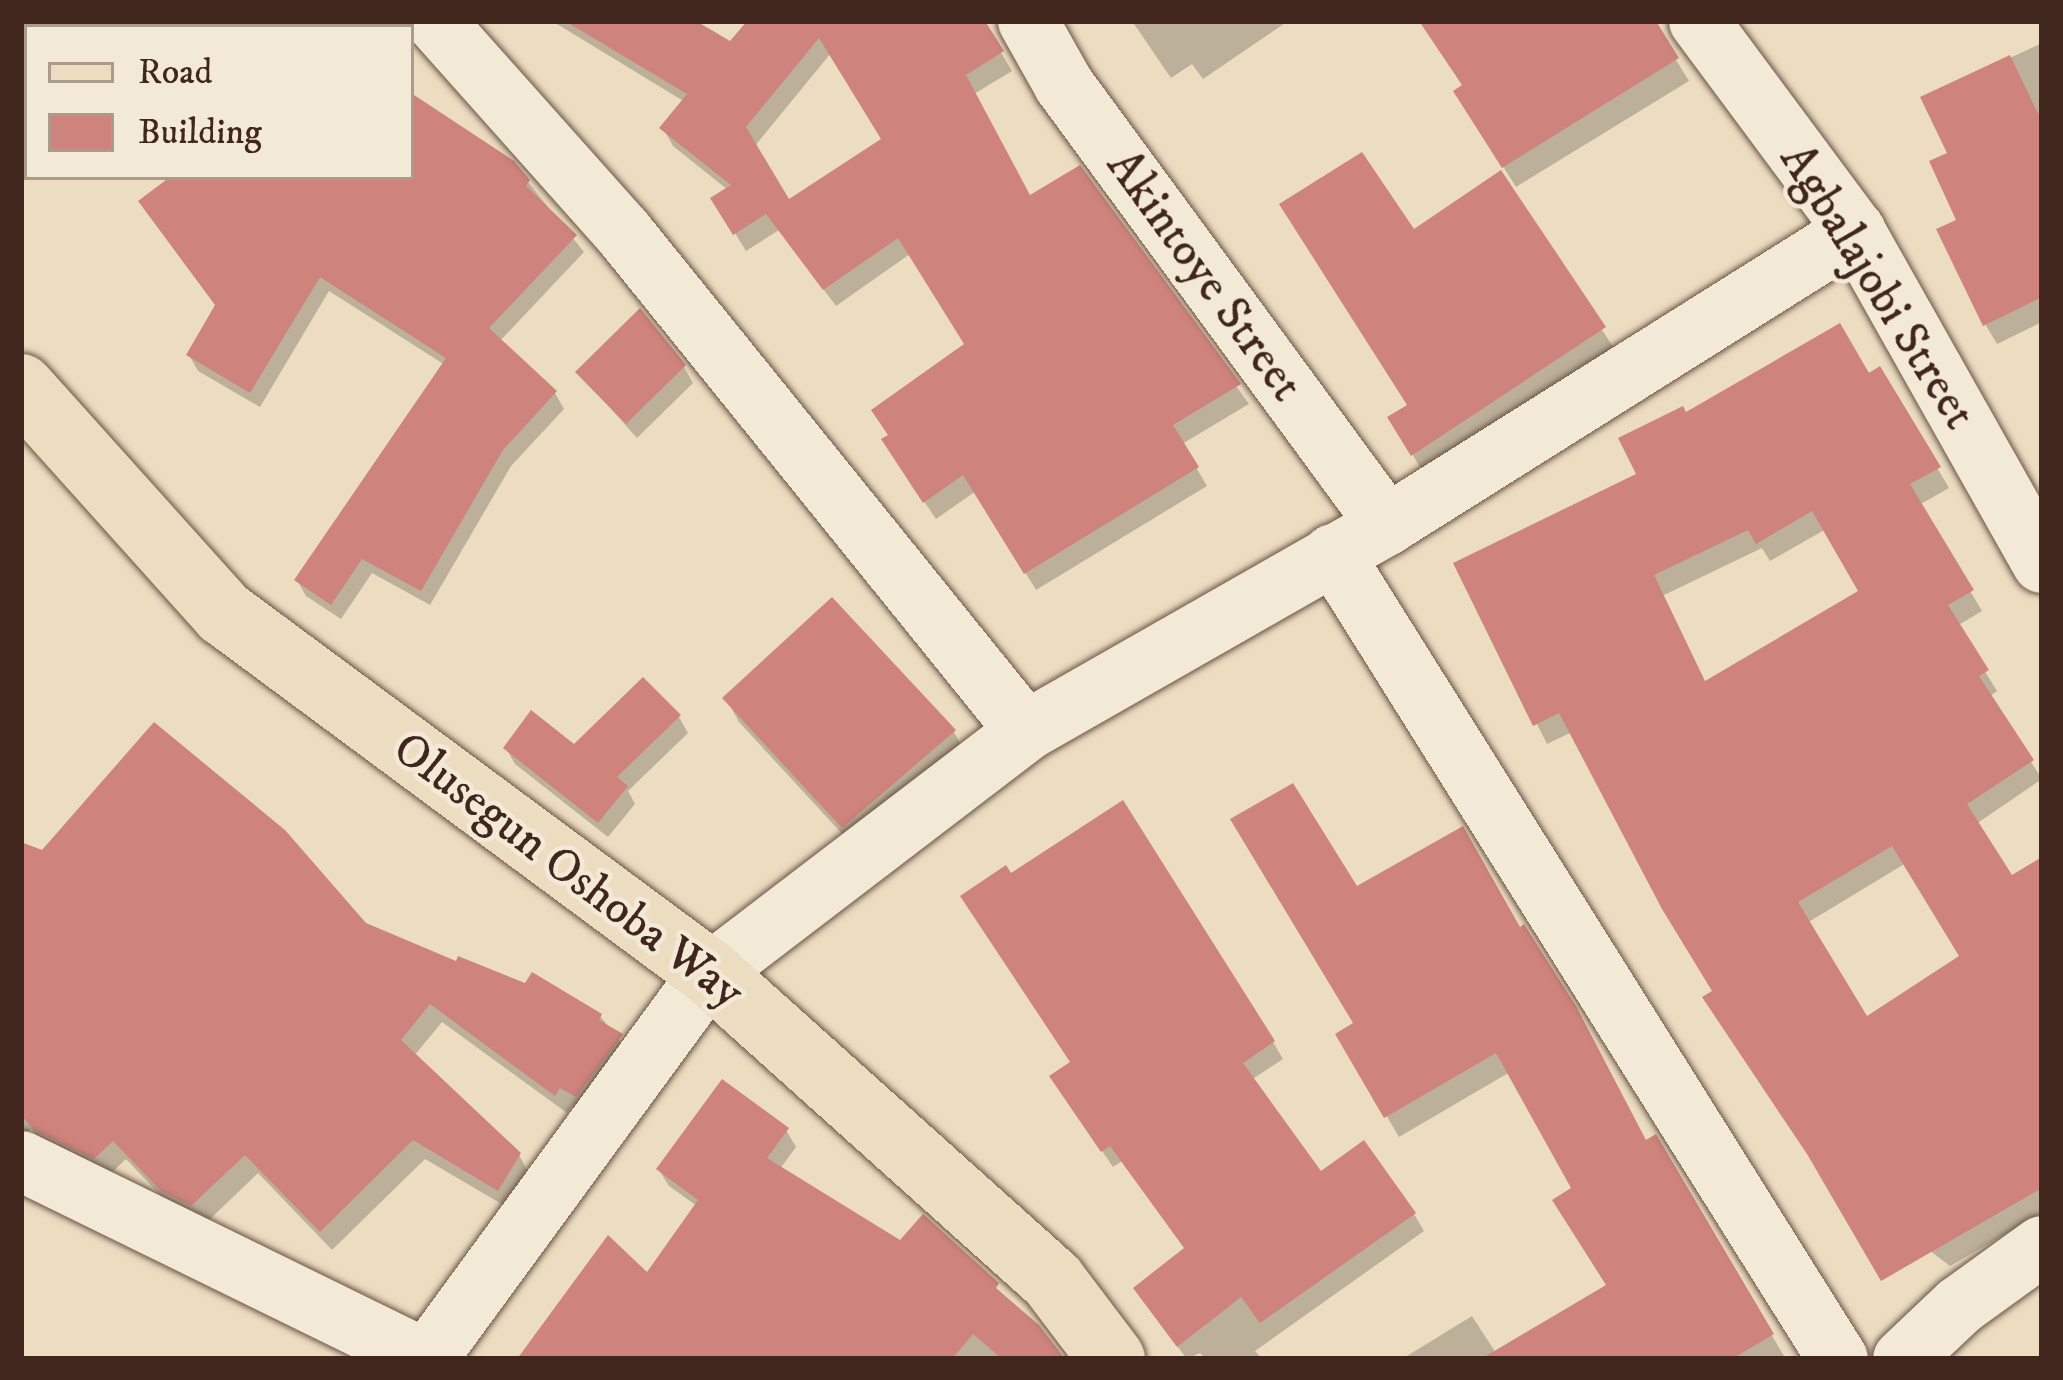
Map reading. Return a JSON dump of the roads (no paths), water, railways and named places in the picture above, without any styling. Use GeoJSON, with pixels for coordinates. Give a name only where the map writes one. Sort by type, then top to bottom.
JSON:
{"type":"FeatureCollection","features":[{"type":"Feature","properties":{"kind":"main road","name":"Olusegun Oshoba Way"},"geometry":{"type":"LineString","coordinates":[[21,387],[224,613],[710,973],[1053,1281],[1112,1359]]}},
{"type":"Feature","properties":{"kind":"street"},"geometry":{"type":"LineString","coordinates":[[435,21],[623,232],[1026,730]]}},
{"type":"Feature","properties":{"kind":"street","name":"Akintoye Street"},"geometry":{"type":"LineString","coordinates":[[1028,21],[1064,85],[1387,526]]}},
{"type":"Feature","properties":{"kind":"street","name":"Agbalajobi Street"},"geometry":{"type":"LineString","coordinates":[[1700,21],[1855,231],[2042,563]]}},
{"type":"Feature","properties":{"kind":"street"},"geometry":{"type":"LineString","coordinates":[[21,1162],[426,1359],[710,973],[1026,730],[1387,526],[1855,231]]}},
{"type":"Feature","properties":{"kind":"street"},"geometry":{"type":"LineString","coordinates":[[1333,554],[1838,1359]]}},
{"type":"Feature","properties":{"kind":"street"},"geometry":{"type":"LineString","coordinates":[[1903,1359],[1959,1306],[2042,1246]]}}]}
